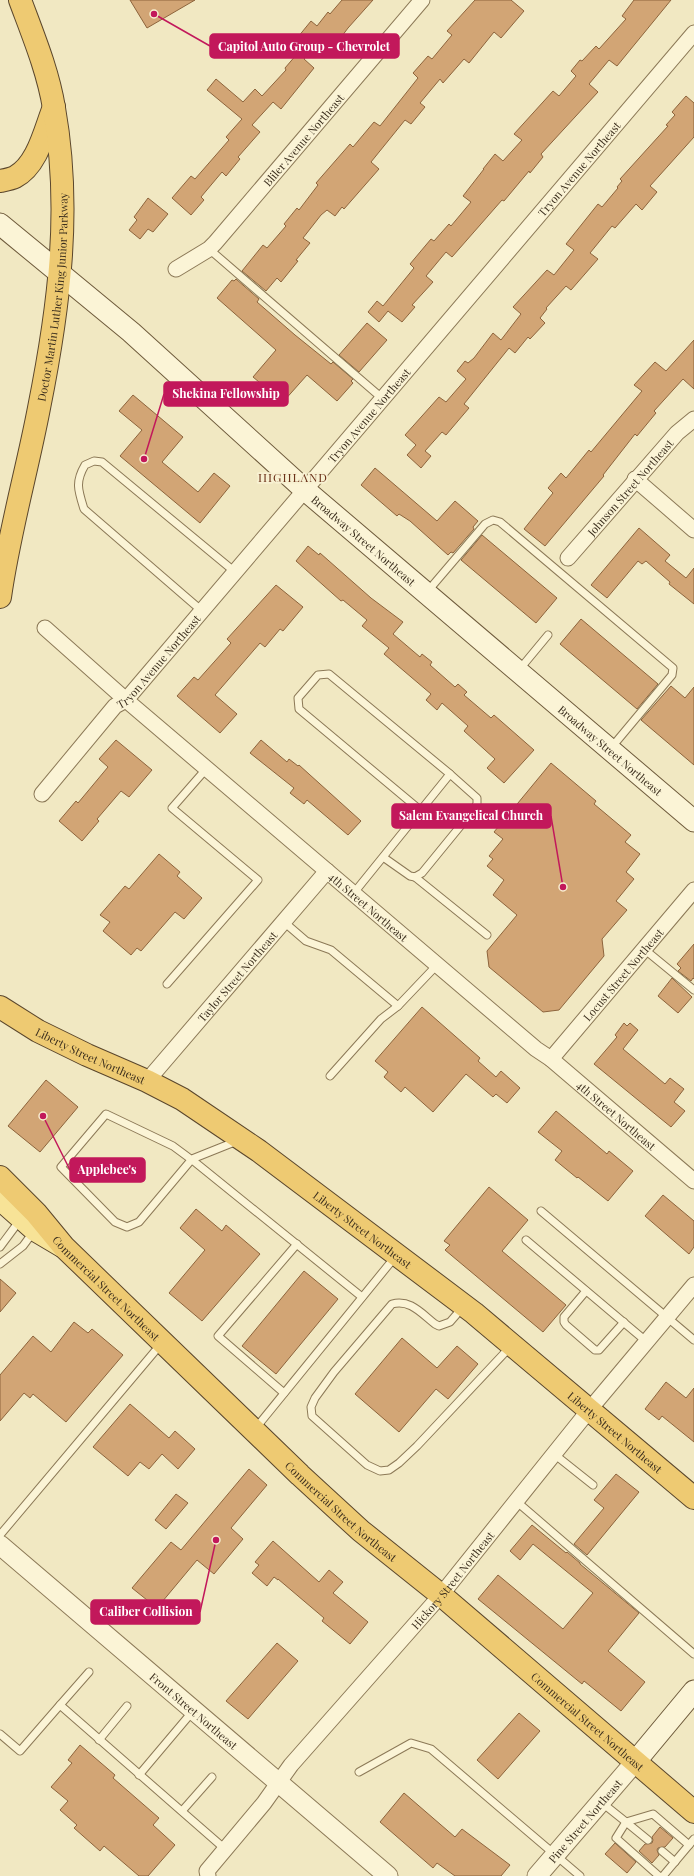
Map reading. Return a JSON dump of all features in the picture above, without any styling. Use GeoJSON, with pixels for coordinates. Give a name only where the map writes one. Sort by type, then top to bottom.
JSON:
{"type":"FeatureCollection","features":[{"type":"Feature","properties":{"kind":"highway","name":"Doctor Martin Luther King Junior Parkway"},"geometry":{"type":"LineString","coordinates":[[0,597],[19,497],[39,409],[61,275],[64,209],[61,154],[54,106],[38,47],[20,0]]}},
{"type":"Feature","properties":{"kind":"highway"},"geometry":{"type":"LineString","coordinates":[[0,181],[15,177],[30,162],[34,156],[54,106]]}},
{"type":"Feature","properties":{"kind":"highway","name":"Liberty Street Northeast"},"geometry":{"type":"LineString","coordinates":[[0,1007],[45,1035],[147,1081],[207,1114],[464,1306],[590,1409],[694,1498]]}},
{"type":"Feature","properties":{"kind":"highway"},"geometry":{"type":"LineString","coordinates":[[0,1176],[36,1213],[64,1247]]}},
{"type":"Feature","properties":{"kind":"highway","name":"Commercial Street Northeast"},"geometry":{"type":"LineString","coordinates":[[64,1247],[254,1431],[361,1531],[441,1595],[694,1812]]}},
{"type":"Feature","properties":{"kind":"main road","name":"Broadway Street Northeast"},"geometry":{"type":"LineString","coordinates":[[0,224],[131,332],[305,490],[694,821]]}},
{"type":"Feature","properties":{"kind":"main road","name":"Commercial Street Northeast"},"geometry":{"type":"LineString","coordinates":[[0,1199],[28,1224],[64,1247]]}},
{"type":"Feature","properties":{"kind":"main road","name":"Pine Street Northeast"},"geometry":{"type":"LineString","coordinates":[[635,1762],[694,1691]]}},
{"type":"Feature","properties":{"kind":"street","name":"Bliler Avenue Northeast"},"geometry":{"type":"LineString","coordinates":[[176,269],[209,250],[422,0]]}},
{"type":"Feature","properties":{"kind":"street","name":"Tryon Avenue Northeast"},"geometry":{"type":"LineString","coordinates":[[42,794],[115,706],[126,700],[694,33]]}},
{"type":"Feature","properties":{"kind":"street","name":"Johnson Street Northeast"},"geometry":{"type":"LineString","coordinates":[[568,558],[635,479],[677,433],[694,419]]}},
{"type":"Feature","properties":{"kind":"street"},"geometry":{"type":"LineString","coordinates":[[635,479],[694,530]]}},
{"type":"Feature","properties":{"kind":"street","name":"4th Street Northeast"},"geometry":{"type":"LineString","coordinates":[[45,628],[126,700],[353,894],[536,1049],[551,1059],[694,1181]]}},
{"type":"Feature","properties":{"kind":"street","name":"Taylor Street Northeast"},"geometry":{"type":"LineString","coordinates":[[147,1081],[327,871]]}},
{"type":"Feature","properties":{"kind":"street","name":"Locust Street Northeast"},"geometry":{"type":"LineString","coordinates":[[551,1059],[694,890]]}},
{"type":"Feature","properties":{"kind":"street","name":"Hickory Street Northeast"},"geometry":{"type":"LineString","coordinates":[[208,1873],[291,1765],[441,1595],[590,1409],[694,1286]]}},
{"type":"Feature","properties":{"kind":"street","name":"Front Street Northeast"},"geometry":{"type":"LineString","coordinates":[[0,1545],[388,1876]]}},
{"type":"Feature","properties":{"kind":"street","name":"Pine Street Northeast"},"geometry":{"type":"LineString","coordinates":[[537,1876],[635,1762]]}},
{"type":"Feature","properties":{"kind":"lane"},"geometry":{"type":"LineString","coordinates":[[209,250],[383,399]]}},
{"type":"Feature","properties":{"kind":"lane"},"geometry":{"type":"LineString","coordinates":[[202,611],[84,509],[78,489],[79,476],[85,464],[94,461],[102,462],[235,572]]}},
{"type":"Feature","properties":{"kind":"lane"},"geometry":{"type":"LineString","coordinates":[[426,593],[485,524],[493,520],[500,522],[673,668],[672,675],[609,749]]}},
{"type":"Feature","properties":{"kind":"lane"},"geometry":{"type":"LineString","coordinates":[[518,672],[548,635]]}},
{"type":"Feature","properties":{"kind":"lane"},"geometry":{"type":"LineString","coordinates":[[415,877],[422,873],[477,804],[477,798],[329,674],[318,675],[298,698],[299,709],[420,810]]}},
{"type":"Feature","properties":{"kind":"lane"},"geometry":{"type":"LineString","coordinates":[[166,984],[258,880],[172,808],[207,768]]}},
{"type":"Feature","properties":{"kind":"lane"},"geometry":{"type":"LineString","coordinates":[[353,894],[450,774]]}},
{"type":"Feature","properties":{"kind":"lane"},"geometry":{"type":"LineString","coordinates":[[383,857],[410,876],[415,877],[487,935]]}},
{"type":"Feature","properties":{"kind":"lane"},"geometry":{"type":"LineString","coordinates":[[284,922],[306,941],[331,950],[398,1006]]}},
{"type":"Feature","properties":{"kind":"lane"},"geometry":{"type":"LineString","coordinates":[[644,949],[694,990]]}},
{"type":"Feature","properties":{"kind":"lane"},"geometry":{"type":"LineString","coordinates":[[330,1076],[382,1019],[398,1006],[437,965]]}},
{"type":"Feature","properties":{"kind":"lane"},"geometry":{"type":"LineString","coordinates":[[242,1139],[192,1160],[139,1222],[128,1227],[115,1222],[61,1166],[106,1114],[173,1146],[192,1160],[362,1297]]}},
{"type":"Feature","properties":{"kind":"lane"},"geometry":{"type":"LineString","coordinates":[[541,1211],[694,1340]]}},
{"type":"Feature","properties":{"kind":"lane"},"geometry":{"type":"LineString","coordinates":[[0,1247],[28,1224]]}},
{"type":"Feature","properties":{"kind":"lane"},"geometry":{"type":"LineString","coordinates":[[0,1264],[23,1246],[28,1224]]}},
{"type":"Feature","properties":{"kind":"lane"},"geometry":{"type":"LineString","coordinates":[[526,1240],[647,1342]]}},
{"type":"Feature","properties":{"kind":"lane"},"geometry":{"type":"LineString","coordinates":[[284,1393],[218,1336],[297,1244]]}},
{"type":"Feature","properties":{"kind":"lane"},"geometry":{"type":"LineString","coordinates":[[254,1431],[396,1254]]}},
{"type":"Feature","properties":{"kind":"lane"},"geometry":{"type":"LineString","coordinates":[[586,1291],[564,1318],[564,1322],[595,1350],[599,1350],[624,1322]]}},
{"type":"Feature","properties":{"kind":"lane"},"geometry":{"type":"LineString","coordinates":[[464,1306],[450,1322],[440,1326],[410,1304],[401,1301],[392,1304],[326,1382],[315,1398],[311,1408],[312,1416],[367,1465],[380,1471],[389,1470],[417,1446],[512,1345]]}},
{"type":"Feature","properties":{"kind":"lane"},"geometry":{"type":"LineString","coordinates":[[0,1535],[162,1342]]}},
{"type":"Feature","properties":{"kind":"lane"},"geometry":{"type":"LineString","coordinates":[[554,1454],[593,1486]]}},
{"type":"Feature","properties":{"kind":"lane"},"geometry":{"type":"LineString","coordinates":[[516,1501],[694,1654]]}},
{"type":"Feature","properties":{"kind":"lane"},"geometry":{"type":"LineString","coordinates":[[0,1734],[20,1752],[89,1672]]}},
{"type":"Feature","properties":{"kind":"lane"},"geometry":{"type":"LineString","coordinates":[[60,1705],[226,1849]]}},
{"type":"Feature","properties":{"kind":"lane"},"geometry":{"type":"LineString","coordinates":[[99,1740],[127,1706]]}},
{"type":"Feature","properties":{"kind":"lane"},"geometry":{"type":"LineString","coordinates":[[139,1775],[194,1711]]}},
{"type":"Feature","properties":{"kind":"lane"},"geometry":{"type":"LineString","coordinates":[[359,1772],[411,1742],[431,1749],[580,1876]]}},
{"type":"Feature","properties":{"kind":"lane"},"geometry":{"type":"LineString","coordinates":[[182,1811],[212,1777]]}},
{"type":"Feature","properties":{"kind":"lane"},"geometry":{"type":"LineString","coordinates":[[601,1802],[648,1840]]}},
{"type":"Feature","properties":{"kind":"lane"},"geometry":{"type":"LineString","coordinates":[[660,1876],[616,1838],[626,1822],[653,1814],[689,1845]]}},
{"type":"Feature","properties":{"kind":"lane"},"geometry":{"type":"LineString","coordinates":[[663,1876],[694,1839]]}},
{"type":"Feature","properties":{"kind":"lane"},"geometry":{"type":"LineString","coordinates":[[662,1851],[675,1862]]}},
{"type":"Feature","properties":{"kind":"building"},"geometry":{"type":"Polygon","coordinates":[[[130,0],[195,0],[147,28],[130,0]]]}},
{"type":"Feature","properties":{"kind":"building"},"geometry":{"type":"Polygon","coordinates":[[[342,0],[373,0],[336,44],[325,35],[304,59],[314,68],[281,109],[273,102],[252,125],[260,132],[238,157],[240,159],[226,176],[222,172],[201,197],[204,200],[191,215],[172,198],[191,176],[195,179],[229,140],[226,137],[242,119],[207,90],[216,79],[243,102],[255,89],[262,96],[286,70],[285,68],[297,54],[289,48],[311,21],[317,26],[328,12],[330,14],[342,0]]]}},
{"type":"Feature","properties":{"kind":"building"},"geometry":{"type":"Polygon","coordinates":[[[475,0],[511,0],[524,11],[501,38],[494,32],[469,63],[464,59],[443,83],[440,79],[420,103],[425,107],[411,124],[405,120],[371,162],[379,169],[344,209],[342,207],[335,216],[327,210],[321,215],[303,238],[310,243],[296,260],[298,261],[281,282],[277,278],[266,291],[242,271],[263,245],[267,248],[286,226],[284,224],[297,208],[299,210],[318,185],[316,183],[350,144],[353,147],[374,122],[380,126],[418,78],[413,73],[428,56],[432,59],[452,35],[447,31],[475,0]]]}},
{"type":"Feature","properties":{"kind":"building"},"geometry":{"type":"Polygon","coordinates":[[[634,0],[671,0],[617,66],[609,60],[589,84],[598,92],[541,154],[543,157],[530,173],[529,171],[504,201],[502,200],[452,257],[446,252],[426,276],[433,282],[412,305],[415,307],[402,322],[388,311],[379,322],[368,312],[377,301],[383,306],[414,268],[410,264],[431,239],[434,241],[449,224],[451,226],[471,202],[463,196],[495,154],[503,161],[522,140],[514,134],[553,91],[559,96],[576,76],[571,71],[580,60],[582,61],[596,46],[599,49],[626,19],[622,16],[634,0]]]}},
{"type":"Feature","properties":{"kind":"building"},"geometry":{"type":"Polygon","coordinates":[[[686,96],[694,103],[694,137],[650,186],[657,192],[642,210],[636,204],[615,228],[612,226],[590,253],[598,259],[571,290],[566,286],[546,308],[547,309],[540,318],[545,323],[530,339],[528,337],[515,353],[509,348],[464,404],[469,408],[446,435],[442,432],[425,451],[431,456],[421,468],[407,455],[416,445],[405,435],[439,397],[446,402],[466,379],[457,371],[465,361],[468,363],[474,358],[493,333],[501,340],[521,314],[513,307],[547,270],[554,275],[574,250],[566,244],[598,204],[602,207],[618,188],[617,187],[622,181],[620,179],[668,126],[666,125],[675,115],[672,112],[686,96]]]}},
{"type":"Feature","properties":{"kind":"building"},"geometry":{"type":"Polygon","coordinates":[[[148,198],[168,214],[153,232],[148,229],[140,239],[129,230],[137,220],[134,217],[148,198]]]}},
{"type":"Feature","properties":{"kind":"building"},"geometry":{"type":"Polygon","coordinates":[[[236,279],[259,299],[257,302],[295,335],[331,364],[333,362],[353,379],[351,381],[353,383],[337,401],[307,375],[283,402],[253,377],[276,350],[217,298],[232,280],[234,281],[236,279]]]}},
{"type":"Feature","properties":{"kind":"building"},"geometry":{"type":"Polygon","coordinates":[[[367,323],[387,340],[359,372],[339,355],[367,323]]]}},
{"type":"Feature","properties":{"kind":"building"},"geometry":{"type":"Polygon","coordinates":[[[694,340],[694,389],[683,379],[654,411],[656,413],[637,436],[635,434],[603,475],[604,476],[545,546],[524,529],[553,493],[548,488],[561,473],[566,478],[589,450],[591,452],[642,391],[634,385],[655,362],[666,371],[694,340]]]}},
{"type":"Feature","properties":{"kind":"building"},"geometry":{"type":"Polygon","coordinates":[[[133,395],[183,437],[162,462],[198,492],[214,473],[230,486],[200,523],[120,456],[142,430],[119,411],[133,395]]]}},
{"type":"Feature","properties":{"kind":"building"},"geometry":{"type":"Polygon","coordinates":[[[375,468],[437,521],[455,501],[478,521],[473,527],[474,529],[453,553],[451,552],[448,555],[410,521],[399,514],[397,516],[361,485],[375,468]]]}},
{"type":"Feature","properties":{"kind":"building"},"geometry":{"type":"Polygon","coordinates":[[[639,528],[670,555],[665,561],[686,578],[694,568],[694,604],[669,584],[670,582],[646,561],[642,564],[638,561],[607,598],[591,585],[639,528]]]}},
{"type":"Feature","properties":{"kind":"building"},"geometry":{"type":"Polygon","coordinates":[[[482,535],[557,598],[536,623],[461,560],[482,535]]]}},
{"type":"Feature","properties":{"kind":"building"},"geometry":{"type":"Polygon","coordinates":[[[308,546],[319,555],[320,553],[371,598],[403,622],[393,634],[420,657],[422,654],[432,662],[430,665],[455,687],[458,684],[467,692],[464,695],[491,718],[494,715],[534,750],[504,783],[487,768],[495,759],[464,731],[468,726],[442,703],[437,710],[426,700],[431,694],[384,654],[389,648],[362,626],[367,620],[343,600],[341,601],[296,561],[308,546]]]}},
{"type":"Feature","properties":{"kind":"building"},"geometry":{"type":"Polygon","coordinates":[[[276,585],[303,607],[283,631],[280,629],[265,647],[260,643],[215,695],[237,714],[220,733],[177,696],[194,677],[198,680],[231,643],[227,639],[276,585]]]}},
{"type":"Feature","properties":{"kind":"building"},"geometry":{"type":"Polygon","coordinates":[[[581,619],[658,684],[637,709],[560,644],[581,619]]]}},
{"type":"Feature","properties":{"kind":"building"},"geometry":{"type":"Polygon","coordinates":[[[671,686],[685,698],[694,687],[694,765],[641,720],[671,686]]]}},
{"type":"Feature","properties":{"kind":"building"},"geometry":{"type":"Polygon","coordinates":[[[116,740],[152,770],[129,797],[121,791],[97,819],[99,821],[82,841],[59,821],[76,801],[78,803],[108,767],[99,759],[116,740]]]}},
{"type":"Feature","properties":{"kind":"building"},"geometry":{"type":"Polygon","coordinates":[[[261,740],[287,762],[289,759],[298,766],[299,765],[361,821],[348,835],[307,800],[304,804],[290,793],[294,788],[250,753],[261,740]]]}},
{"type":"Feature","properties":{"kind":"building"},"geometry":{"type":"Polygon","coordinates":[[[551,763],[596,801],[594,804],[631,835],[625,842],[640,854],[626,872],[634,879],[616,901],[627,910],[602,939],[604,956],[559,1010],[543,1012],[489,967],[487,951],[517,915],[493,895],[504,880],[487,866],[493,859],[489,856],[503,839],[494,832],[551,763]]]}},
{"type":"Feature","properties":{"kind":"building"},"geometry":{"type":"Polygon","coordinates":[[[159,854],[180,872],[177,876],[202,898],[184,919],[175,912],[141,951],[137,948],[131,955],[103,931],[110,922],[100,915],[125,886],[129,889],[159,854]]]}},
{"type":"Feature","properties":{"kind":"building"},"geometry":{"type":"Polygon","coordinates":[[[694,944],[694,979],[693,978],[691,981],[678,971],[681,968],[677,964],[694,944]]]}},
{"type":"Feature","properties":{"kind":"building"},"geometry":{"type":"Polygon","coordinates":[[[672,978],[692,997],[678,1013],[658,996],[672,978]]]}},
{"type":"Feature","properties":{"kind":"building"},"geometry":{"type":"Polygon","coordinates":[[[422,1007],[480,1058],[478,1061],[496,1077],[501,1071],[520,1088],[507,1103],[496,1094],[493,1097],[466,1074],[433,1112],[405,1087],[401,1092],[384,1077],[388,1072],[375,1061],[422,1007]]]}},
{"type":"Feature","properties":{"kind":"building"},"geometry":{"type":"Polygon","coordinates":[[[624,1023],[627,1026],[630,1023],[638,1030],[623,1049],[665,1084],[670,1078],[684,1089],[674,1102],[685,1111],[671,1127],[594,1064],[617,1037],[615,1035],[624,1023]]]}},
{"type":"Feature","properties":{"kind":"building"},"geometry":{"type":"Polygon","coordinates":[[[46,1080],[78,1107],[40,1152],[8,1126],[46,1080]]]}},
{"type":"Feature","properties":{"kind":"building"},"geometry":{"type":"Polygon","coordinates":[[[556,1111],[607,1154],[609,1151],[633,1171],[608,1201],[555,1160],[562,1151],[538,1132],[556,1111]]]}},
{"type":"Feature","properties":{"kind":"building"},"geometry":{"type":"Polygon","coordinates":[[[489,1187],[528,1220],[502,1251],[566,1305],[543,1332],[445,1250],[450,1245],[444,1241],[489,1187]]]}},
{"type":"Feature","properties":{"kind":"building"},"geometry":{"type":"Polygon","coordinates":[[[663,1195],[694,1221],[694,1247],[689,1254],[645,1216],[663,1195]]]}},
{"type":"Feature","properties":{"kind":"building"},"geometry":{"type":"Polygon","coordinates":[[[196,1209],[222,1231],[226,1225],[260,1254],[202,1321],[169,1293],[205,1250],[180,1228],[196,1209]]]}},
{"type":"Feature","properties":{"kind":"building"},"geometry":{"type":"Polygon","coordinates":[[[304,1271],[338,1299],[276,1374],[242,1346],[304,1271]]]}},
{"type":"Feature","properties":{"kind":"building"},"geometry":{"type":"Polygon","coordinates":[[[0,1279],[16,1293],[0,1312],[0,1279]]]}},
{"type":"Feature","properties":{"kind":"building"},"geometry":{"type":"Polygon","coordinates":[[[74,1322],[88,1333],[92,1329],[123,1355],[66,1422],[33,1394],[30,1398],[24,1393],[0,1421],[0,1375],[33,1336],[51,1352],[74,1322]]]}},
{"type":"Feature","properties":{"kind":"building"},"geometry":{"type":"Polygon","coordinates":[[[402,1338],[437,1368],[457,1346],[478,1364],[448,1399],[436,1389],[399,1432],[355,1394],[402,1338]]]}},
{"type":"Feature","properties":{"kind":"building"},"geometry":{"type":"Polygon","coordinates":[[[666,1382],[686,1398],[694,1388],[694,1442],[662,1416],[659,1420],[645,1409],[666,1382]]]}},
{"type":"Feature","properties":{"kind":"building"},"geometry":{"type":"Polygon","coordinates":[[[130,1404],[169,1438],[175,1431],[195,1449],[178,1469],[162,1454],[149,1469],[140,1462],[128,1476],[93,1447],[130,1404]]]}},
{"type":"Feature","properties":{"kind":"building"},"geometry":{"type":"Polygon","coordinates":[[[249,1469],[267,1485],[231,1528],[243,1539],[214,1574],[197,1560],[157,1608],[132,1588],[171,1542],[181,1550],[249,1469]]]}},
{"type":"Feature","properties":{"kind":"building"},"geometry":{"type":"Polygon","coordinates":[[[616,1474],[639,1492],[587,1555],[574,1544],[604,1508],[594,1500],[616,1474]]]}},
{"type":"Feature","properties":{"kind":"building"},"geometry":{"type":"Polygon","coordinates":[[[176,1494],[188,1503],[166,1529],[155,1520],[176,1494]]]}},
{"type":"Feature","properties":{"kind":"building"},"geometry":{"type":"Polygon","coordinates":[[[532,1525],[566,1553],[567,1552],[639,1613],[608,1651],[645,1682],[621,1711],[584,1681],[582,1684],[478,1599],[498,1575],[563,1629],[593,1593],[533,1544],[520,1560],[510,1551],[532,1525]]]}},
{"type":"Feature","properties":{"kind":"building"},"geometry":{"type":"Polygon","coordinates":[[[273,1541],[319,1582],[329,1570],[343,1582],[333,1593],[368,1622],[350,1644],[322,1621],[324,1618],[278,1579],[274,1577],[267,1586],[252,1573],[259,1565],[255,1562],[273,1541]]]}},
{"type":"Feature","properties":{"kind":"building"},"geometry":{"type":"Polygon","coordinates":[[[277,1643],[298,1661],[248,1719],[226,1701],[277,1643]]]}},
{"type":"Feature","properties":{"kind":"building"},"geometry":{"type":"Polygon","coordinates":[[[519,1713],[540,1731],[498,1779],[477,1760],[519,1713]]]}},
{"type":"Feature","properties":{"kind":"building"},"geometry":{"type":"Polygon","coordinates":[[[80,1745],[115,1775],[113,1778],[159,1818],[153,1825],[175,1845],[148,1876],[139,1876],[104,1846],[100,1851],[74,1828],[77,1825],[60,1810],[68,1801],[51,1787],[72,1763],[68,1760],[80,1745]]]}},
{"type":"Feature","properties":{"kind":"building"},"geometry":{"type":"Polygon","coordinates":[[[404,1793],[455,1837],[462,1829],[510,1865],[501,1876],[455,1876],[437,1863],[433,1868],[380,1822],[404,1793]]]}},
{"type":"Feature","properties":{"kind":"building"},"geometry":{"type":"Polygon","coordinates":[[[660,1827],[673,1838],[665,1847],[658,1848],[657,1850],[659,1855],[652,1863],[639,1851],[645,1844],[652,1843],[652,1837],[660,1827]]]}},
{"type":"Feature","properties":{"kind":"building"},"geometry":{"type":"Polygon","coordinates":[[[615,1843],[636,1862],[627,1873],[605,1854],[615,1843]]]}},
{"type":"Feature","properties":{"kind":"place","name":"Capitol Auto Group - Chevrolet"},"geometry":{"type":"Point","coordinates":[154,14]}},
{"type":"Feature","properties":{"kind":"place","name":"Shekina Fellowship"},"geometry":{"type":"Point","coordinates":[144,459]}},
{"type":"Feature","properties":{"kind":"place","name":"Salem Evangelical Church"},"geometry":{"type":"Point","coordinates":[563,887]}},
{"type":"Feature","properties":{"kind":"place","name":"Applebee's"},"geometry":{"type":"Point","coordinates":[43,1116]}},
{"type":"Feature","properties":{"kind":"place","name":"Caliber Collision"},"geometry":{"type":"Point","coordinates":[216,1540]}},
{"type":"Feature","properties":{"kind":"district","name":"HIGHLAND"},"geometry":{"type":"Point","coordinates":[293,477]}}]}
